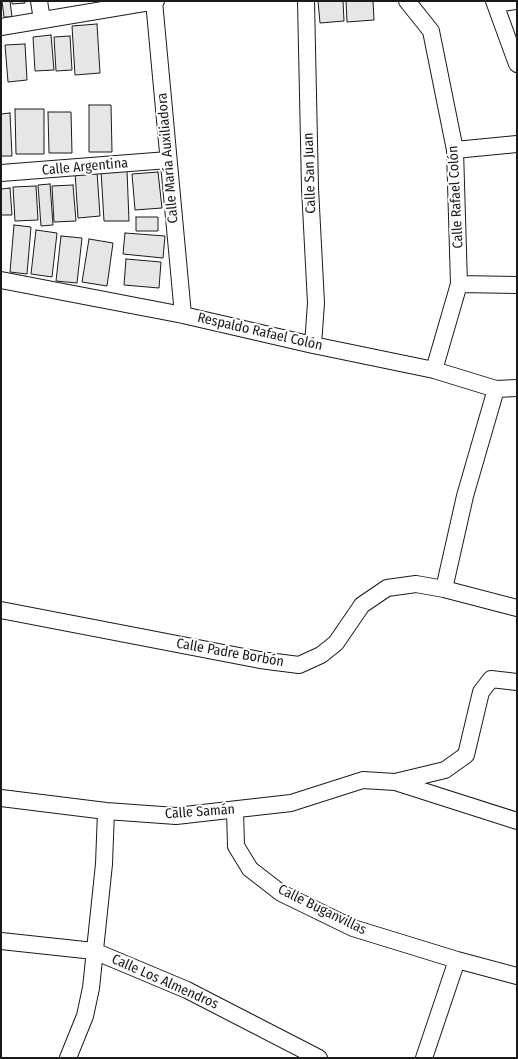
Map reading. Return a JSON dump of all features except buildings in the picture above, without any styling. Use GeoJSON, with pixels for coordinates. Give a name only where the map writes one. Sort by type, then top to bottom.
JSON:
{"type":"FeatureCollection","features":[{"type":"Feature","properties":{"kind":"street"},"geometry":{"type":"LineString","coordinates":[[39,1],[42,20]]}},
{"type":"Feature","properties":{"kind":"street"},"geometry":{"type":"LineString","coordinates":[[1,27],[155,1]]}},
{"type":"Feature","properties":{"kind":"street","name":"Calle María Auxiliadora"},"geometry":{"type":"LineString","coordinates":[[155,1],[168,160],[184,315]]}},
{"type":"Feature","properties":{"kind":"street","name":"Calle San Juan"},"geometry":{"type":"LineString","coordinates":[[306,1],[310,188],[316,303],[313,345]]}},
{"type":"Feature","properties":{"kind":"street","name":"Calle Rafael Colón"},"geometry":{"type":"LineString","coordinates":[[407,1],[431,31],[455,150],[459,284],[434,370]]}},
{"type":"Feature","properties":{"kind":"street"},"geometry":{"type":"LineString","coordinates":[[516,1],[494,3],[517,64]]}},
{"type":"Feature","properties":{"kind":"street"},"geometry":{"type":"LineString","coordinates":[[455,150],[517,144]]}},
{"type":"Feature","properties":{"kind":"street","name":"Calle Argentina"},"geometry":{"type":"LineString","coordinates":[[1,173],[168,160]]}},
{"type":"Feature","properties":{"kind":"street","name":"Respaldo Rafael Colón"},"geometry":{"type":"LineString","coordinates":[[1,280],[184,315],[313,345],[434,370],[496,389],[517,388]]}},
{"type":"Feature","properties":{"kind":"street"},"geometry":{"type":"LineString","coordinates":[[459,284],[517,285]]}},
{"type":"Feature","properties":{"kind":"street"},"geometry":{"type":"LineString","coordinates":[[444,589],[465,496],[496,389]]}},
{"type":"Feature","properties":{"kind":"street","name":"Calle Padre Borbón"},"geometry":{"type":"LineString","coordinates":[[1,610],[260,660],[299,665],[322,655],[336,643],[362,605],[387,588],[416,584],[444,589],[517,608]]}},
{"type":"Feature","properties":{"kind":"street"},"geometry":{"type":"LineString","coordinates":[[395,782],[445,770],[466,756],[480,692],[491,679],[517,682]]}},
{"type":"Feature","properties":{"kind":"street","name":"Calle Samán"},"geometry":{"type":"LineString","coordinates":[[1,798],[106,811],[176,816],[291,803],[363,780],[395,782]]}},
{"type":"Feature","properties":{"kind":"street"},"geometry":{"type":"LineString","coordinates":[[395,782],[517,821]]}},
{"type":"Feature","properties":{"kind":"street","name":"Calle Buganvillas"},"geometry":{"type":"LineString","coordinates":[[235,810],[236,846],[250,869],[281,893],[353,928],[517,976]]}},
{"type":"Feature","properties":{"kind":"street"},"geometry":{"type":"LineString","coordinates":[[68,1058],[85,1016],[91,988],[104,864],[106,811]]}},
{"type":"Feature","properties":{"kind":"street","name":"Calle Los Almendros"},"geometry":{"type":"LineString","coordinates":[[1,941],[94,951],[187,990],[319,1058]]}},
{"type":"Feature","properties":{"kind":"street"},"geometry":{"type":"LineString","coordinates":[[424,1058],[457,960]]}}]}
